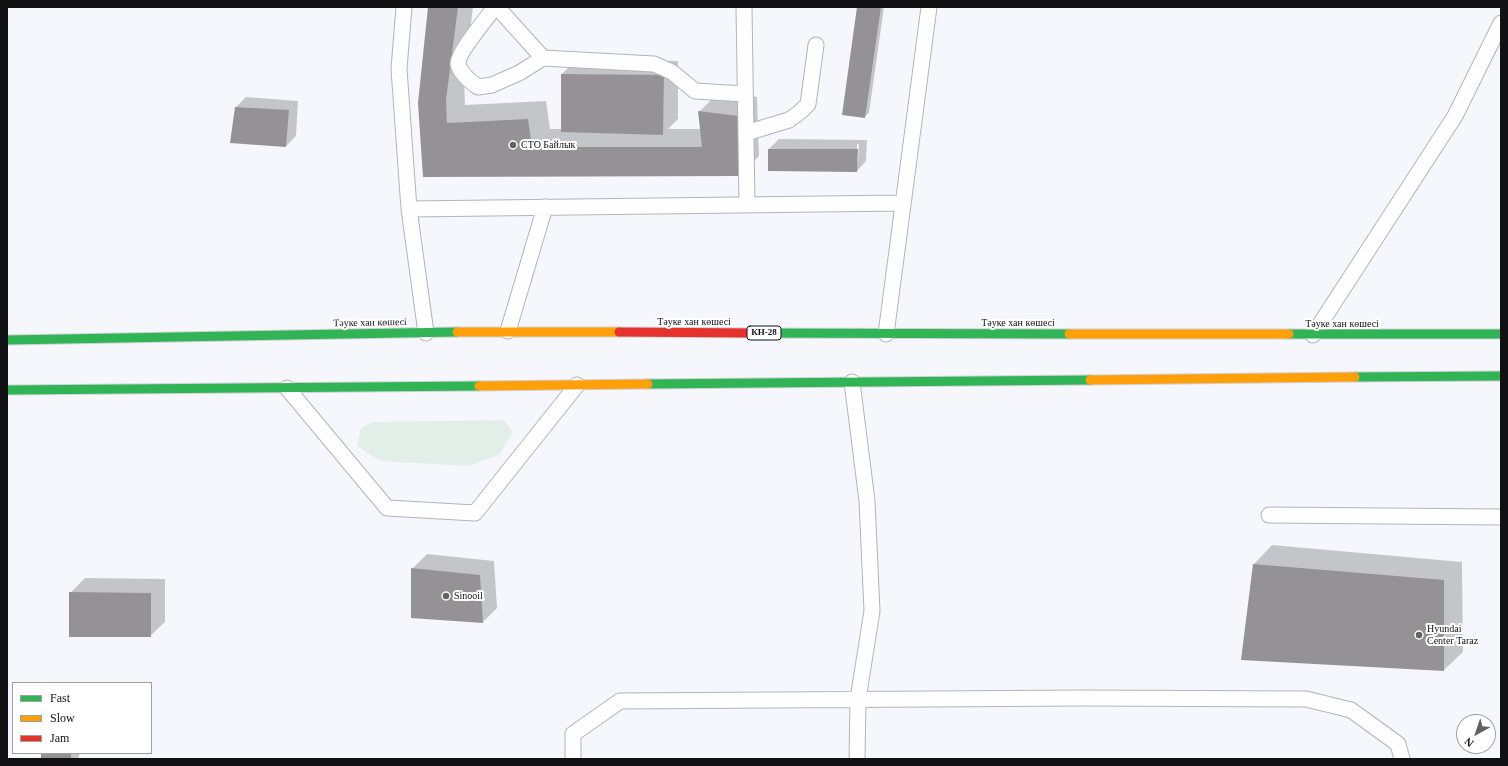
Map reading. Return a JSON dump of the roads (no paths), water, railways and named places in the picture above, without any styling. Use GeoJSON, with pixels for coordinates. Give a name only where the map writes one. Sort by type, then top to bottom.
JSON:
{"type":"FeatureCollection","features":[{"type":"Feature","properties":{"kind":"main road","name":"Тәуке хан көшесі"},"geometry":{"type":"LineString","coordinates":[[7,340],[508,331],[886,334],[1501,334]]}},
{"type":"Feature","properties":{"kind":"main road"},"geometry":{"type":"LineString","coordinates":[[7,390],[1501,376]]}},
{"type":"Feature","properties":{"kind":"lane"},"geometry":{"type":"LineString","coordinates":[[404,7],[399,69],[409,209],[426,333]]}},
{"type":"Feature","properties":{"kind":"lane"},"geometry":{"type":"LineString","coordinates":[[543,58],[496,7],[460,53],[458,64],[468,80],[478,87],[492,85],[519,73],[543,58],[654,64],[672,72],[695,91],[745,94]]}},
{"type":"Feature","properties":{"kind":"lane"},"geometry":{"type":"LineString","coordinates":[[744,7],[747,204]]}},
{"type":"Feature","properties":{"kind":"lane"},"geometry":{"type":"LineString","coordinates":[[886,334],[929,7]]}},
{"type":"Feature","properties":{"kind":"lane"},"geometry":{"type":"LineString","coordinates":[[1313,335],[1455,116],[1501,24]]}},
{"type":"Feature","properties":{"kind":"lane"},"geometry":{"type":"LineString","coordinates":[[746,133],[789,120],[808,104],[816,45]]}},
{"type":"Feature","properties":{"kind":"lane"},"geometry":{"type":"LineString","coordinates":[[409,209],[903,203]]}},
{"type":"Feature","properties":{"kind":"lane"},"geometry":{"type":"LineString","coordinates":[[508,331],[545,207]]}},
{"type":"Feature","properties":{"kind":"lane"},"geometry":{"type":"LineString","coordinates":[[852,382],[867,501],[872,611],[858,699],[857,759]]}},
{"type":"Feature","properties":{"kind":"lane"},"geometry":{"type":"LineString","coordinates":[[287,388],[387,508],[475,513],[577,385]]}},
{"type":"Feature","properties":{"kind":"lane"},"geometry":{"type":"LineString","coordinates":[[1269,515],[1501,517]]}},
{"type":"Feature","properties":{"kind":"lane"},"geometry":{"type":"LineString","coordinates":[[573,759],[572,734],[620,701],[1082,698],[1306,699],[1351,710],[1398,744],[1402,759]]}},
{"type":"Feature","properties":{"kind":"place","name":"СТО Байлык"},"geometry":{"type":"Point","coordinates":[513,145]}},
{"type":"Feature","properties":{"kind":"place","name":"Sinooil"},"geometry":{"type":"Point","coordinates":[446,596]}},
{"type":"Feature","properties":{"kind":"place","name":"Hyundai Center Taraz"},"geometry":{"type":"Point","coordinates":[1419,635]}}]}
